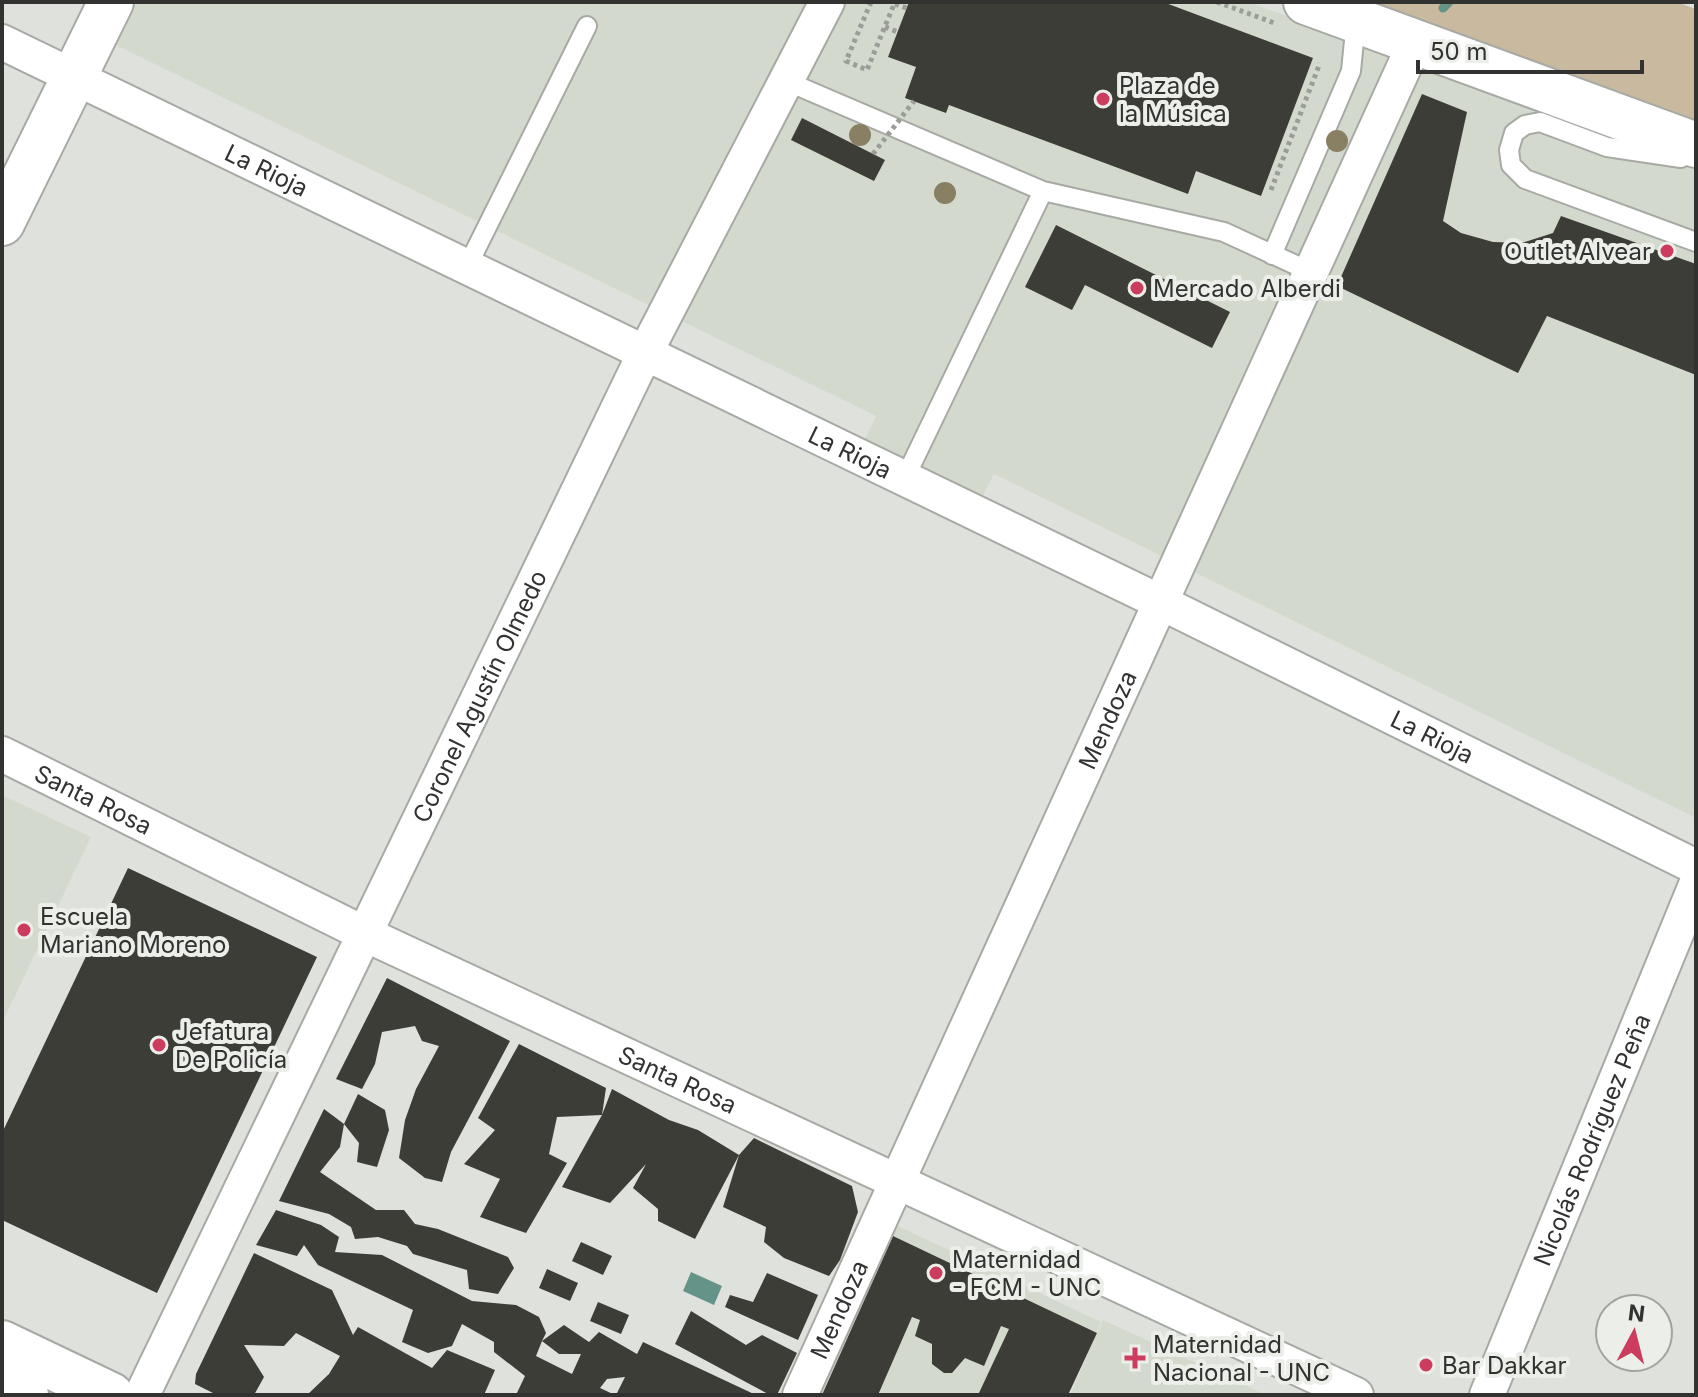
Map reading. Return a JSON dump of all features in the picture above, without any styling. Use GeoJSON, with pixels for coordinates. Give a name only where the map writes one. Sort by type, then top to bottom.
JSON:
{"type":"FeatureCollection","features":[{"type":"Feature","properties":{"kind":"main road"},"geometry":{"type":"LineString","coordinates":[[2,223],[111,2]]}},
{"type":"Feature","properties":{"kind":"main road"},"geometry":{"type":"LineString","coordinates":[[1306,2],[1696,145]]}},
{"type":"Feature","properties":{"kind":"main road"},"geometry":{"type":"LineString","coordinates":[[2,1343],[111,1395]]}},
{"type":"Feature","properties":{"kind":"main road"},"geometry":{"type":"LineString","coordinates":[[2,1384],[26,1395]]}},
{"type":"Feature","properties":{"kind":"street","name":"Coronel Agustín Olmedo"},"geometry":{"type":"LineString","coordinates":[[142,1395],[367,935],[645,353],[827,2]]}},
{"type":"Feature","properties":{"kind":"street","name":"La Rioja"},"geometry":{"type":"LineString","coordinates":[[2,42],[1158,601],[1696,867]]}},
{"type":"Feature","properties":{"kind":"street","name":"Mendoza"},"geometry":{"type":"LineString","coordinates":[[800,1395],[1158,601],[1415,43]]}},
{"type":"Feature","properties":{"kind":"street","name":"Santa Rosa"},"geometry":{"type":"LineString","coordinates":[[2,754],[367,935],[1356,1395]]}},
{"type":"Feature","properties":{"kind":"street","name":"Nicolás Rodríguez Peña"},"geometry":{"type":"LineString","coordinates":[[1487,1395],[1696,885]]}},
{"type":"Feature","properties":{"kind":"lane"},"geometry":{"type":"LineString","coordinates":[[1272,255],[1351,71],[1356,21]]}},
{"type":"Feature","properties":{"kind":"lane"},"geometry":{"type":"LineString","coordinates":[[467,267],[587,26]]}},
{"type":"Feature","properties":{"kind":"lane"},"geometry":{"type":"LineString","coordinates":[[786,81],[1043,191],[1224,232],[1311,272]]}},
{"type":"Feature","properties":{"kind":"lane"},"geometry":{"type":"LineString","coordinates":[[1696,160],[1607,147],[1540,122],[1525,125],[1514,133],[1509,150],[1511,165],[1525,179],[1696,242]]}},
{"type":"Feature","properties":{"kind":"lane"},"geometry":{"type":"LineString","coordinates":[[904,480],[1043,191]]}},
{"type":"Feature","properties":{"kind":"path"},"geometry":{"type":"LineString","coordinates":[[871,2],[846,61],[867,70],[895,3],[907,8]]}},
{"type":"Feature","properties":{"kind":"path"},"geometry":{"type":"LineString","coordinates":[[885,27],[898,32]]}},
{"type":"Feature","properties":{"kind":"path"},"geometry":{"type":"LineString","coordinates":[[1271,190],[1298,128],[1320,63]]}},
{"type":"Feature","properties":{"kind":"path"},"geometry":{"type":"LineString","coordinates":[[873,154],[914,101]]}},
{"type":"Feature","properties":{"kind":"path"},"geometry":{"type":"LineString","coordinates":[[1288,124],[1298,128]]}},
{"type":"Feature","properties":{"kind":"shaded area"},"geometry":{"type":"Polygon","coordinates":[[[91,2],[1248,2],[1696,167],[1696,818],[994,474],[981,499],[864,441],[876,416],[79,27],[91,2]]]}},
{"type":"Feature","properties":{"kind":"shaded area"},"geometry":{"type":"Polygon","coordinates":[[[1306,2],[1676,2],[1696,9],[1696,145],[1306,2]]]}},
{"type":"Feature","properties":{"kind":"shaded area","name":"Escuela Mariano Moreno"},"geometry":{"type":"Polygon","coordinates":[[[2,795],[91,837],[2,1023],[2,795]]]}},
{"type":"Feature","properties":{"kind":"shaded area","name":"Maternidad - FCM - UNC"},"geometry":{"type":"Polygon","coordinates":[[[896,1225],[1101,1322],[1068,1395],[821,1395],[896,1225]]]}},
{"type":"Feature","properties":{"kind":"shaded area"},"geometry":{"type":"Polygon","coordinates":[[[691,1272],[722,1286],[714,1305],[683,1291],[691,1272]]]}},
{"type":"Feature","properties":{"kind":"shaded area","name":"Maternidad Nacional - UNC"},"geometry":{"type":"Polygon","coordinates":[[[1103,1320],[1266,1395],[1070,1395],[1103,1320]]]}},
{"type":"Feature","properties":{"kind":"building","name":"Plaza de la Música"},"geometry":{"type":"Polygon","coordinates":[[[909,2],[1163,2],[1313,58],[1261,196],[1196,171],[1188,194],[949,105],[946,113],[905,98],[916,67],[888,57],[909,2]]]}},
{"type":"Feature","properties":{"kind":"building"},"geometry":{"type":"Polygon","coordinates":[[[1422,94],[1467,112],[1443,221],[1461,233],[1493,242],[1522,243],[1553,233],[1561,216],[1696,264],[1696,375],[1547,316],[1518,373],[1337,286],[1422,94]]]}},
{"type":"Feature","properties":{"kind":"building"},"geometry":{"type":"Polygon","coordinates":[[[802,118],[885,160],[874,181],[791,140],[802,118]]]}},
{"type":"Feature","properties":{"kind":"building"},"geometry":{"type":"Polygon","coordinates":[[[1056,225],[1230,312],[1212,348],[1085,285],[1072,310],[1025,287],[1056,225]]]}},
{"type":"Feature","properties":{"kind":"building","name":"Jefatura De Policía"},"geometry":{"type":"Polygon","coordinates":[[[128,868],[317,957],[157,1293],[2,1220],[2,1133],[128,868]]]}},
{"type":"Feature","properties":{"kind":"building"},"geometry":{"type":"Polygon","coordinates":[[[387,978],[510,1041],[451,1152],[442,1182],[425,1178],[399,1158],[405,1120],[416,1089],[439,1046],[422,1041],[415,1026],[382,1032],[375,1064],[362,1089],[336,1079],[387,978]]]}},
{"type":"Feature","properties":{"kind":"building"},"geometry":{"type":"Polygon","coordinates":[[[519,1044],[606,1088],[602,1115],[557,1117],[549,1154],[567,1163],[526,1233],[480,1217],[500,1179],[464,1164],[495,1130],[478,1118],[519,1044]]]}},
{"type":"Feature","properties":{"kind":"building"},"geometry":{"type":"Polygon","coordinates":[[[612,1089],[669,1120],[698,1130],[739,1155],[695,1239],[658,1221],[658,1209],[633,1188],[646,1164],[610,1203],[562,1187],[602,1115],[612,1089]]]}},
{"type":"Feature","properties":{"kind":"building"},"geometry":{"type":"Polygon","coordinates":[[[358,1094],[385,1110],[389,1130],[377,1167],[357,1162],[359,1143],[344,1124],[358,1094]]]}},
{"type":"Feature","properties":{"kind":"building"},"geometry":{"type":"Polygon","coordinates":[[[324,1109],[344,1124],[340,1147],[320,1172],[376,1210],[404,1210],[415,1224],[438,1229],[508,1257],[514,1268],[498,1294],[469,1289],[467,1270],[413,1254],[407,1246],[378,1237],[355,1239],[351,1227],[329,1214],[279,1201],[324,1109]]]}},
{"type":"Feature","properties":{"kind":"building"},"geometry":{"type":"Polygon","coordinates":[[[754,1138],[852,1186],[858,1212],[840,1260],[829,1276],[784,1258],[764,1242],[766,1227],[723,1207],[739,1155],[754,1138]]]}},
{"type":"Feature","properties":{"kind":"building"},"geometry":{"type":"Polygon","coordinates":[[[276,1210],[321,1225],[339,1237],[335,1252],[382,1255],[472,1301],[516,1305],[539,1317],[546,1333],[542,1341],[564,1325],[589,1342],[599,1332],[637,1354],[643,1342],[756,1395],[616,1395],[625,1377],[607,1379],[600,1388],[615,1395],[516,1395],[525,1376],[494,1352],[494,1342],[462,1324],[452,1346],[428,1353],[402,1342],[413,1310],[318,1265],[304,1245],[297,1256],[256,1245],[276,1210]],[[542,1341],[536,1356],[572,1374],[581,1354],[559,1354],[542,1341]]]}},
{"type":"Feature","properties":{"kind":"building","name":"Maternidad - FCM - UNC"},"geometry":{"type":"Polygon","coordinates":[[[893,1236],[1097,1333],[1068,1395],[978,1395],[1009,1329],[1001,1326],[984,1366],[965,1358],[952,1373],[944,1373],[932,1364],[932,1344],[915,1336],[920,1320],[912,1317],[878,1395],[822,1395],[893,1236]]]}},
{"type":"Feature","properties":{"kind":"building"},"geometry":{"type":"Polygon","coordinates":[[[581,1242],[612,1256],[603,1275],[572,1261],[581,1242]]]}},
{"type":"Feature","properties":{"kind":"building"},"geometry":{"type":"Polygon","coordinates":[[[254,1253],[332,1290],[353,1335],[358,1327],[432,1368],[447,1350],[495,1370],[484,1395],[307,1395],[329,1374],[340,1356],[296,1333],[284,1346],[244,1345],[264,1377],[254,1395],[217,1395],[195,1384],[196,1374],[254,1253]]]}},
{"type":"Feature","properties":{"kind":"building"},"geometry":{"type":"Polygon","coordinates":[[[547,1269],[578,1283],[570,1301],[539,1288],[547,1269]]]}},
{"type":"Feature","properties":{"kind":"building"},"geometry":{"type":"Polygon","coordinates":[[[767,1273],[818,1295],[798,1340],[725,1307],[730,1295],[753,1302],[767,1273]]]}},
{"type":"Feature","properties":{"kind":"building"},"geometry":{"type":"Polygon","coordinates":[[[598,1302],[629,1315],[621,1334],[590,1321],[598,1302]]]}},
{"type":"Feature","properties":{"kind":"building"},"geometry":{"type":"Polygon","coordinates":[[[691,1311],[746,1345],[762,1335],[797,1353],[777,1395],[770,1395],[675,1344],[691,1311]]]}},
{"type":"Feature","properties":{"kind":"waterway"},"geometry":{"type":"LineString","coordinates":[[1443,8],[1449,2]]}},
{"type":"Feature","properties":{"kind":"place","name":"Plaza de la Música"},"geometry":{"type":"Point","coordinates":[1103,99]}},
{"type":"Feature","properties":{"kind":"place","name":"Outlet Alvear"},"geometry":{"type":"Point","coordinates":[1667,251]}},
{"type":"Feature","properties":{"kind":"place","name":"Mercado Alberdi"},"geometry":{"type":"Point","coordinates":[1137,288]}},
{"type":"Feature","properties":{"kind":"place","name":"Escuela Mariano Moreno"},"geometry":{"type":"Point","coordinates":[24,930]}},
{"type":"Feature","properties":{"kind":"place","name":"Jefatura De Policía"},"geometry":{"type":"Point","coordinates":[159,1045]}},
{"type":"Feature","properties":{"kind":"place","name":"Maternidad - FCM - UNC"},"geometry":{"type":"Point","coordinates":[936,1273]}},
{"type":"Feature","properties":{"kind":"place","name":"Maternidad Nacional - UNC"},"geometry":{"type":"Point","coordinates":[1135,1358]}},
{"type":"Feature","properties":{"kind":"place","name":"Bar Dakkar"},"geometry":{"type":"Point","coordinates":[1426,1365]}}]}
